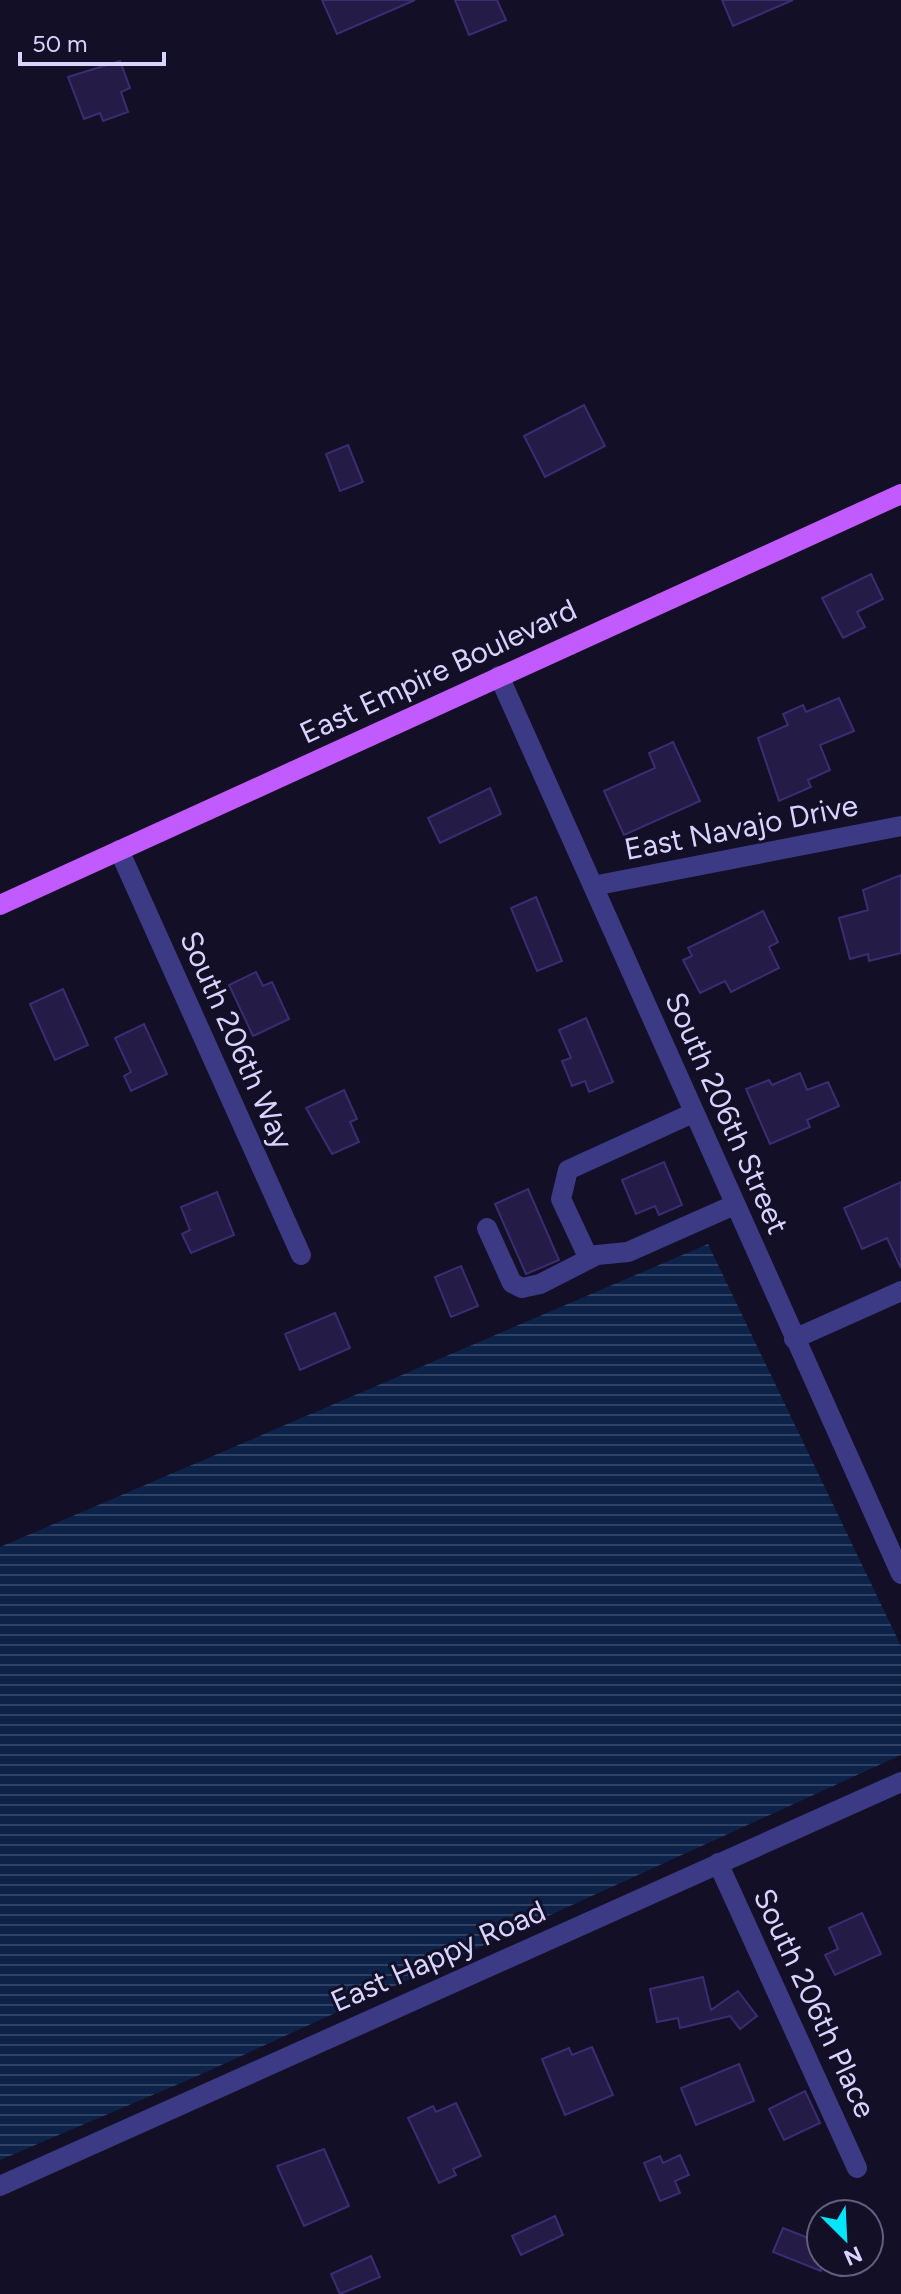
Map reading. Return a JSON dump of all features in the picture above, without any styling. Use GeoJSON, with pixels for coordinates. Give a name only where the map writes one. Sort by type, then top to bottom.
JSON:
{"type":"FeatureCollection","features":[{"type":"Feature","properties":{"kind":"main road","name":"East Empire Boulevard"},"geometry":{"type":"LineString","coordinates":[[0,905],[901,494]]}},
{"type":"Feature","properties":{"kind":"street","name":"South 206th Street"},"geometry":{"type":"LineString","coordinates":[[499,676],[901,1574]]}},
{"type":"Feature","properties":{"kind":"street","name":"East Navajo Drive"},"geometry":{"type":"LineString","coordinates":[[593,886],[901,826]]}},
{"type":"Feature","properties":{"kind":"street","name":"South 206th Way"},"geometry":{"type":"LineString","coordinates":[[119,850],[301,1255]]}},
{"type":"Feature","properties":{"kind":"street"},"geometry":{"type":"LineString","coordinates":[[589,1259],[561,1199],[562,1183],[568,1170],[693,1113]]}},
{"type":"Feature","properties":{"kind":"street"},"geometry":{"type":"LineString","coordinates":[[487,1228],[512,1283],[522,1288],[540,1284],[589,1259],[628,1252],[734,1205]]}},
{"type":"Feature","properties":{"kind":"street"},"geometry":{"type":"LineString","coordinates":[[794,1339],[901,1291]]}},
{"type":"Feature","properties":{"kind":"street","name":"East Happy Road"},"geometry":{"type":"LineString","coordinates":[[0,2186],[901,1782]]}},
{"type":"Feature","properties":{"kind":"street","name":"South 206th Place"},"geometry":{"type":"LineString","coordinates":[[718,1863],[857,2168]]}},
{"type":"Feature","properties":{"kind":"water"},"geometry":{"type":"Polygon","coordinates":[[[708,1244],[901,1646],[901,1755],[195,2077],[0,2160],[0,1547],[708,1244]]]}},
{"type":"Feature","properties":{"kind":"building"},"geometry":{"type":"Polygon","coordinates":[[[322,0],[415,0],[337,34],[322,0]]]}},
{"type":"Feature","properties":{"kind":"building"},"geometry":{"type":"Polygon","coordinates":[[[455,0],[497,0],[506,20],[469,35],[455,0]]]}},
{"type":"Feature","properties":{"kind":"building"},"geometry":{"type":"Polygon","coordinates":[[[722,0],[793,0],[733,26],[722,0]]]}},
{"type":"Feature","properties":{"kind":"building"},"geometry":{"type":"Polygon","coordinates":[[[120,61],[130,88],[121,92],[128,112],[103,121],[100,113],[84,119],[68,77],[120,61]]]}},
{"type":"Feature","properties":{"kind":"building"},"geometry":{"type":"Polygon","coordinates":[[[584,405],[605,446],[545,477],[524,436],[584,405]]]}},
{"type":"Feature","properties":{"kind":"building"},"geometry":{"type":"Polygon","coordinates":[[[348,445],[363,482],[340,491],[326,454],[348,445]]]}},
{"type":"Feature","properties":{"kind":"building"},"geometry":{"type":"Polygon","coordinates":[[[871,574],[883,599],[857,612],[865,627],[843,638],[822,598],[871,574]]]}},
{"type":"Feature","properties":{"kind":"building"},"geometry":{"type":"Polygon","coordinates":[[[839,698],[854,731],[820,745],[830,770],[808,780],[811,787],[779,801],[758,738],[788,725],[783,714],[803,705],[806,712],[839,698]]]}},
{"type":"Feature","properties":{"kind":"building"},"geometry":{"type":"Polygon","coordinates":[[[673,742],[700,801],[624,835],[604,791],[655,768],[649,753],[673,742]]]}},
{"type":"Feature","properties":{"kind":"building"},"geometry":{"type":"Polygon","coordinates":[[[490,788],[501,814],[440,843],[428,818],[490,788]]]}},
{"type":"Feature","properties":{"kind":"building"},"geometry":{"type":"Polygon","coordinates":[[[901,875],[901,953],[869,961],[868,954],[850,959],[839,918],[868,910],[863,890],[901,875]]]}},
{"type":"Feature","properties":{"kind":"building"},"geometry":{"type":"Polygon","coordinates":[[[536,897],[562,961],[537,971],[511,908],[536,897]]]}},
{"type":"Feature","properties":{"kind":"building"},"geometry":{"type":"Polygon","coordinates":[[[763,911],[778,942],[769,947],[779,968],[731,992],[725,981],[700,993],[683,960],[692,956],[688,948],[763,911]]]}},
{"type":"Feature","properties":{"kind":"building"},"geometry":{"type":"Polygon","coordinates":[[[256,972],[263,986],[272,982],[289,1019],[253,1036],[229,985],[256,972]]]}},
{"type":"Feature","properties":{"kind":"building"},"geometry":{"type":"Polygon","coordinates":[[[63,989],[88,1045],[55,1060],[30,1004],[63,989]]]}},
{"type":"Feature","properties":{"kind":"building"},"geometry":{"type":"Polygon","coordinates":[[[586,1018],[613,1082],[589,1092],[585,1081],[572,1086],[562,1061],[571,1058],[559,1030],[586,1018]]]}},
{"type":"Feature","properties":{"kind":"building"},"geometry":{"type":"Polygon","coordinates":[[[144,1024],[167,1074],[131,1091],[124,1076],[131,1072],[115,1038],[144,1024]]]}},
{"type":"Feature","properties":{"kind":"building"},"geometry":{"type":"Polygon","coordinates":[[[800,1073],[807,1090],[828,1082],[839,1106],[807,1120],[810,1127],[770,1144],[746,1089],[769,1080],[772,1085],[800,1073]]]}},
{"type":"Feature","properties":{"kind":"building"},"geometry":{"type":"Polygon","coordinates":[[[344,1090],[357,1119],[350,1122],[359,1142],[332,1154],[306,1108],[344,1090]]]}},
{"type":"Feature","properties":{"kind":"building"},"geometry":{"type":"Polygon","coordinates":[[[664,1162],[682,1205],[659,1215],[655,1206],[636,1214],[622,1180],[664,1162]]]}},
{"type":"Feature","properties":{"kind":"building"},"geometry":{"type":"Polygon","coordinates":[[[901,1182],[901,1268],[887,1238],[862,1249],[844,1208],[901,1182]]]}},
{"type":"Feature","properties":{"kind":"building"},"geometry":{"type":"Polygon","coordinates":[[[528,1189],[559,1260],[526,1274],[495,1204],[528,1189]]]}},
{"type":"Feature","properties":{"kind":"building"},"geometry":{"type":"Polygon","coordinates":[[[217,1192],[234,1235],[191,1253],[182,1234],[190,1230],[181,1207],[217,1192]]]}},
{"type":"Feature","properties":{"kind":"building"},"geometry":{"type":"Polygon","coordinates":[[[461,1266],[478,1306],[451,1317],[435,1277],[461,1266]]]}},
{"type":"Feature","properties":{"kind":"building"},"geometry":{"type":"Polygon","coordinates":[[[335,1313],[350,1348],[300,1370],[285,1334],[335,1313]]]}},
{"type":"Feature","properties":{"kind":"building"},"geometry":{"type":"Polygon","coordinates":[[[862,1913],[881,1954],[835,1975],[825,1955],[838,1949],[829,1928],[862,1913]]]}},
{"type":"Feature","properties":{"kind":"building"},"geometry":{"type":"Polygon","coordinates":[[[703,1977],[711,2010],[738,1991],[757,2016],[740,2029],[730,2016],[680,2028],[678,2018],[657,2022],[650,1989],[703,1977]]]}},
{"type":"Feature","properties":{"kind":"building"},"geometry":{"type":"Polygon","coordinates":[[[592,2047],[613,2095],[565,2115],[542,2059],[569,2048],[572,2055],[592,2047]]]}},
{"type":"Feature","properties":{"kind":"building"},"geometry":{"type":"Polygon","coordinates":[[[739,2064],[754,2101],[696,2125],[681,2088],[739,2064]]]}},
{"type":"Feature","properties":{"kind":"building"},"geometry":{"type":"Polygon","coordinates":[[[805,2091],[820,2123],[784,2140],[769,2109],[805,2091]]]}},
{"type":"Feature","properties":{"kind":"building"},"geometry":{"type":"Polygon","coordinates":[[[456,2103],[481,2156],[453,2169],[456,2175],[439,2183],[408,2118],[433,2106],[436,2112],[456,2103]]]}},
{"type":"Feature","properties":{"kind":"building"},"geometry":{"type":"Polygon","coordinates":[[[324,2149],[349,2206],[304,2226],[277,2166],[324,2149]]]}},
{"type":"Feature","properties":{"kind":"building"},"geometry":{"type":"Polygon","coordinates":[[[680,2155],[689,2175],[675,2181],[680,2193],[660,2201],[644,2163],[660,2156],[663,2163],[680,2155]]]}},
{"type":"Feature","properties":{"kind":"building"},"geometry":{"type":"Polygon","coordinates":[[[555,2216],[563,2235],[521,2255],[512,2236],[555,2216]]]}},
{"type":"Feature","properties":{"kind":"building"},"geometry":{"type":"Polygon","coordinates":[[[783,2228],[805,2237],[805,2265],[773,2252],[783,2228]]]}},
{"type":"Feature","properties":{"kind":"building"},"geometry":{"type":"Polygon","coordinates":[[[371,2256],[380,2277],[340,2294],[331,2274],[371,2256]]]}}]}
